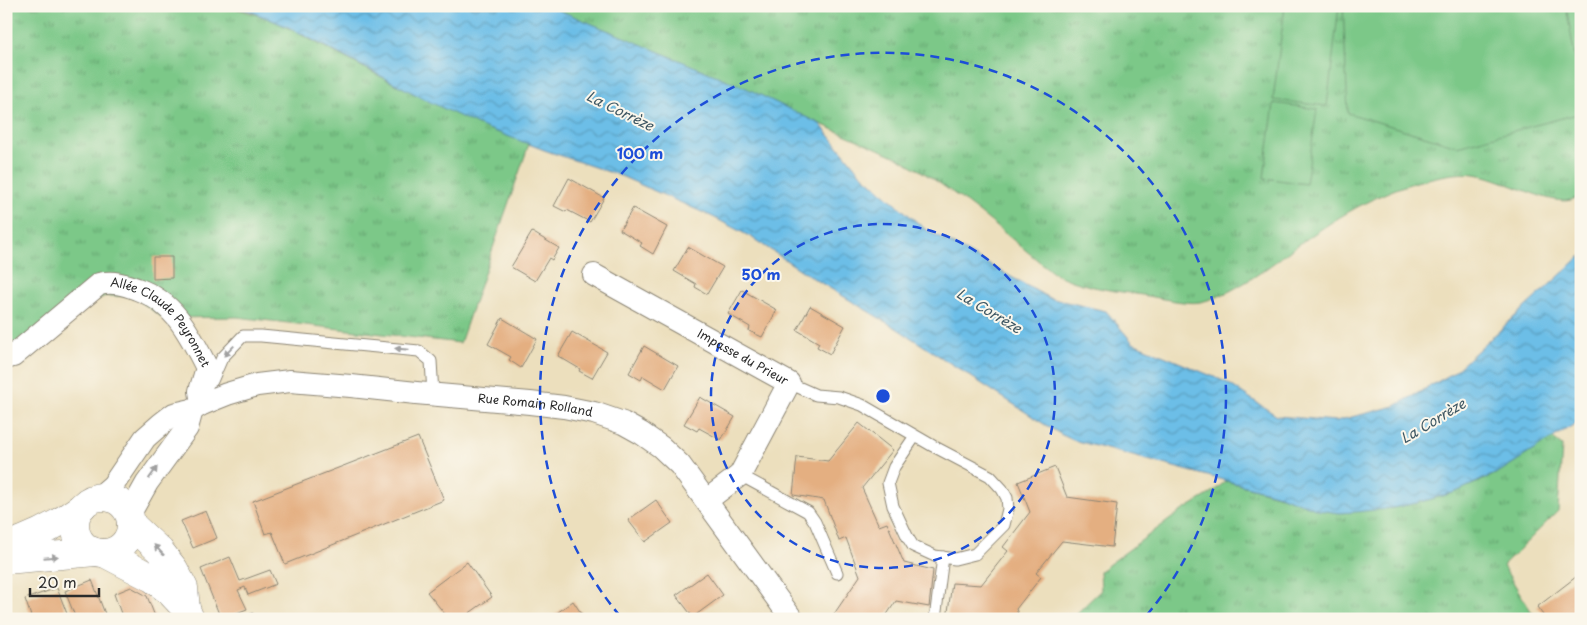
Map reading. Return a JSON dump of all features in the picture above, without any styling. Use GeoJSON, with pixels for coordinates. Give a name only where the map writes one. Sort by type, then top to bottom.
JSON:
{"type":"FeatureCollection","features":[{"type":"Feature","properties":{"kind":"street","name":"Impasse du Prieur"},"geometry":{"type":"LineString","coordinates":[[594,275],[790,383],[740,475],[707,500]]}},
{"type":"Feature","properties":{"kind":"street","name":"Allée Claude Peyronnet"},"geometry":{"type":"LineString","coordinates":[[6,358],[13,356],[99,284],[110,282],[127,285],[149,293],[166,305],[179,318],[191,337],[207,368],[197,407]]}},
{"type":"Feature","properties":{"kind":"street","name":"Rue Romain Rolland"},"geometry":{"type":"LineString","coordinates":[[90,502],[113,485],[146,438],[174,414],[257,385],[290,381],[564,407],[594,413],[623,423],[641,433],[674,459],[707,500],[792,619]]}},
{"type":"Feature","properties":{"kind":"street"},"geometry":{"type":"LineString","coordinates":[[6,560],[112,551],[120,547],[126,541],[130,532],[130,520],[147,482],[187,428],[197,407]]}},
{"type":"Feature","properties":{"kind":"street"},"geometry":{"type":"LineString","coordinates":[[6,546],[63,521],[90,502],[108,498],[117,501],[124,507],[130,520],[160,551],[174,569],[184,588],[188,614]]}},
{"type":"Feature","properties":{"kind":"street"},"geometry":{"type":"LineString","coordinates":[[90,502],[77,515],[75,524],[81,542],[87,548],[152,578],[169,591],[188,614]]}},
{"type":"Feature","properties":{"kind":"lane"},"geometry":{"type":"LineString","coordinates":[[197,407],[222,358],[243,336],[419,351],[431,361],[433,394]]}},
{"type":"Feature","properties":{"kind":"lane"},"geometry":{"type":"LineString","coordinates":[[790,383],[816,394],[839,397],[862,405],[990,476],[1002,489],[1007,498],[1008,509],[1004,524],[975,554],[955,559],[934,556],[913,546],[908,538],[893,506],[888,483],[894,467],[915,436]]}},
{"type":"Feature","properties":{"kind":"lane"},"geometry":{"type":"LineString","coordinates":[[740,475],[808,512],[815,522],[837,573]]}},
{"type":"Feature","properties":{"kind":"lane"},"geometry":{"type":"LineString","coordinates":[[935,619],[943,557]]}},
{"type":"Feature","properties":{"kind":"green space"},"geometry":{"type":"Polygon","coordinates":[[[6,6],[228,6],[271,19],[393,83],[529,144],[460,343],[237,317],[163,318],[133,296],[105,296],[88,304],[6,366],[6,6]]]}},
{"type":"Feature","properties":{"kind":"green space"},"geometry":{"type":"Polygon","coordinates":[[[549,6],[1581,6],[1581,195],[1571,200],[1562,201],[1539,196],[1490,177],[1461,173],[1441,176],[1409,184],[1356,208],[1323,228],[1248,281],[1212,299],[1194,303],[1104,289],[1072,281],[1052,272],[959,197],[899,158],[549,6]]]}},
{"type":"Feature","properties":{"kind":"green space"},"geometry":{"type":"Polygon","coordinates":[[[1285,6],[1339,6],[1327,106],[1273,100],[1285,6]]]}},
{"type":"Feature","properties":{"kind":"green space"},"geometry":{"type":"Polygon","coordinates":[[[1343,6],[1566,6],[1581,92],[1581,113],[1457,146],[1348,113],[1343,6]]]}},
{"type":"Feature","properties":{"kind":"green space"},"geometry":{"type":"Polygon","coordinates":[[[1274,103],[1317,109],[1306,184],[1264,178],[1274,103]]]}},
{"type":"Feature","properties":{"kind":"green space"},"geometry":{"type":"Polygon","coordinates":[[[1552,438],[1562,446],[1558,511],[1503,566],[1536,619],[1071,619],[1101,590],[1100,571],[1180,512],[1210,494],[1226,481],[1340,512],[1393,508],[1443,496],[1483,480],[1552,438]]]}},
{"type":"Feature","properties":{"kind":"water","name":"La Corrèze"},"geometry":{"type":"Polygon","coordinates":[[[232,6],[549,6],[746,88],[820,124],[860,173],[925,229],[1049,298],[1106,311],[1133,343],[1226,382],[1277,416],[1336,421],[1395,406],[1453,373],[1581,256],[1581,420],[1499,472],[1456,492],[1393,508],[1339,513],[1318,510],[1279,495],[1073,440],[1044,424],[751,237],[713,217],[621,176],[478,125],[430,102],[288,27],[250,11],[232,6]]]}},
{"type":"Feature","properties":{"kind":"building"},"geometry":{"type":"Polygon","coordinates":[[[569,178],[604,198],[590,222],[567,210],[566,212],[554,206],[569,178]]]}},
{"type":"Feature","properties":{"kind":"building"},"geometry":{"type":"Polygon","coordinates":[[[633,208],[667,227],[653,254],[640,246],[642,243],[620,230],[633,208]]]}},
{"type":"Feature","properties":{"kind":"building"},"geometry":{"type":"Polygon","coordinates":[[[532,232],[559,248],[552,260],[549,258],[535,281],[511,267],[532,232]]]}},
{"type":"Feature","properties":{"kind":"building"},"geometry":{"type":"Polygon","coordinates":[[[688,247],[723,267],[707,294],[695,287],[696,284],[674,271],[688,247]]]}},
{"type":"Feature","properties":{"kind":"building"},"geometry":{"type":"Polygon","coordinates":[[[153,257],[172,257],[172,278],[153,279],[153,257]]]}},
{"type":"Feature","properties":{"kind":"building"},"geometry":{"type":"Polygon","coordinates":[[[742,290],[777,310],[762,337],[749,331],[750,327],[728,314],[742,290]]]}},
{"type":"Feature","properties":{"kind":"building"},"geometry":{"type":"Polygon","coordinates":[[[810,306],[845,326],[830,354],[817,347],[819,343],[797,330],[810,306]]]}},
{"type":"Feature","properties":{"kind":"building"},"geometry":{"type":"Polygon","coordinates":[[[502,318],[537,339],[521,368],[509,360],[511,357],[488,344],[502,318]]]}},
{"type":"Feature","properties":{"kind":"building"},"geometry":{"type":"Polygon","coordinates":[[[572,332],[607,352],[592,378],[558,356],[572,332]]]}},
{"type":"Feature","properties":{"kind":"building"},"geometry":{"type":"Polygon","coordinates":[[[644,346],[678,366],[665,389],[643,376],[641,380],[629,373],[644,346]]]}},
{"type":"Feature","properties":{"kind":"building"},"geometry":{"type":"Polygon","coordinates":[[[700,397],[735,417],[721,440],[699,428],[697,431],[684,424],[700,397]]]}},
{"type":"Feature","properties":{"kind":"building"},"geometry":{"type":"Polygon","coordinates":[[[859,423],[893,450],[862,488],[879,526],[887,523],[904,563],[933,570],[929,607],[896,601],[884,619],[839,619],[834,614],[860,576],[846,538],[839,541],[824,500],[793,495],[797,457],[828,461],[859,423]]]}},
{"type":"Feature","properties":{"kind":"building"},"geometry":{"type":"Polygon","coordinates":[[[418,437],[444,500],[285,564],[272,532],[265,534],[253,501],[418,437]]]}},
{"type":"Feature","properties":{"kind":"building"},"geometry":{"type":"Polygon","coordinates":[[[1055,467],[1067,497],[1117,504],[1112,547],[1062,541],[1036,573],[1041,577],[1016,609],[1020,619],[947,619],[952,583],[981,585],[1008,551],[1003,547],[1030,512],[1018,482],[1055,467]]]}},
{"type":"Feature","properties":{"kind":"building"},"geometry":{"type":"Polygon","coordinates":[[[656,500],[672,523],[645,542],[628,520],[656,500]]]}},
{"type":"Feature","properties":{"kind":"building"},"geometry":{"type":"Polygon","coordinates":[[[206,511],[217,538],[193,548],[181,521],[206,511]]]}},
{"type":"Feature","properties":{"kind":"building"},"geometry":{"type":"Polygon","coordinates":[[[230,557],[240,581],[270,570],[276,584],[248,595],[245,587],[238,590],[247,609],[221,619],[201,569],[230,557]]]}},
{"type":"Feature","properties":{"kind":"building"},"geometry":{"type":"Polygon","coordinates":[[[467,562],[492,597],[461,619],[449,619],[427,592],[467,562]]]}},
{"type":"Feature","properties":{"kind":"building"},"geometry":{"type":"Polygon","coordinates":[[[707,573],[723,595],[693,617],[676,595],[707,573]]]}},
{"type":"Feature","properties":{"kind":"building"},"geometry":{"type":"Polygon","coordinates":[[[1581,573],[1581,619],[1546,619],[1537,607],[1581,573]]]}},
{"type":"Feature","properties":{"kind":"building"},"geometry":{"type":"Polygon","coordinates":[[[92,580],[107,619],[76,619],[65,591],[92,580]]]}},
{"type":"Feature","properties":{"kind":"building"},"geometry":{"type":"Polygon","coordinates":[[[131,587],[147,596],[156,619],[123,619],[114,594],[131,587]]]}},
{"type":"Feature","properties":{"kind":"building"},"geometry":{"type":"Polygon","coordinates":[[[57,588],[69,619],[32,619],[25,599],[57,588]]]}},
{"type":"Feature","properties":{"kind":"building"},"geometry":{"type":"Polygon","coordinates":[[[573,601],[585,619],[549,619],[573,601]]]}},
{"type":"Feature","properties":{"kind":"building"},"geometry":{"type":"Polygon","coordinates":[[[253,613],[255,619],[239,619],[253,613]]]}}]}
